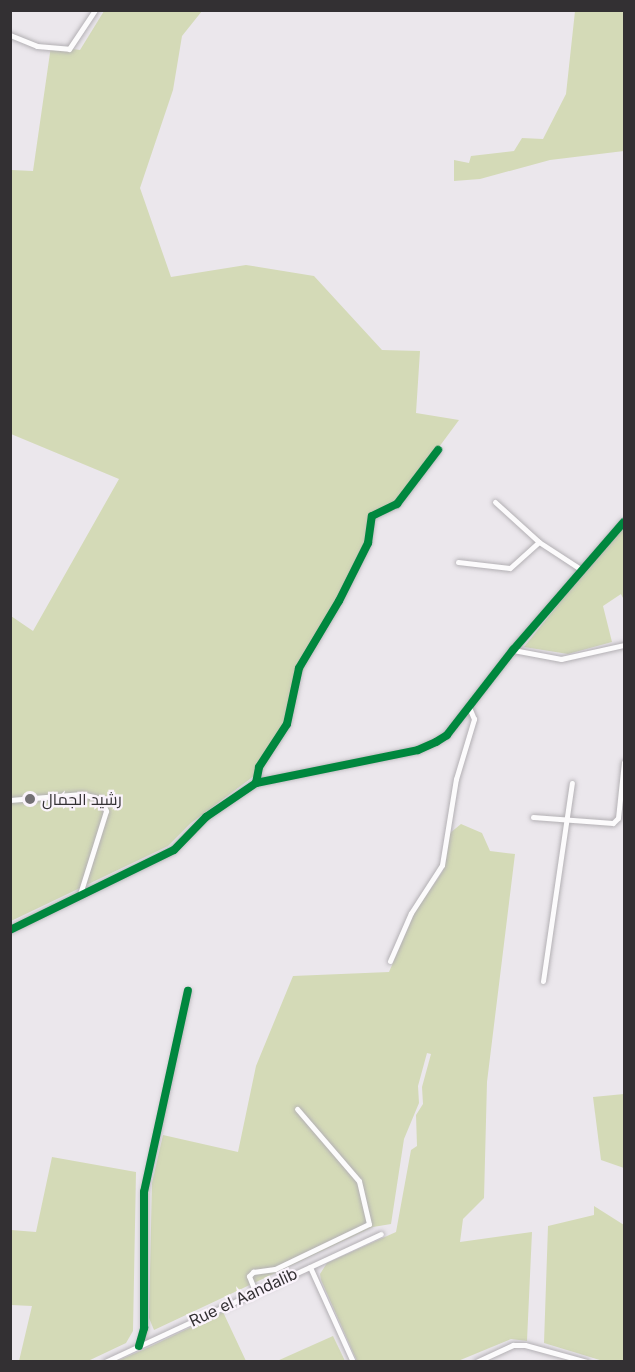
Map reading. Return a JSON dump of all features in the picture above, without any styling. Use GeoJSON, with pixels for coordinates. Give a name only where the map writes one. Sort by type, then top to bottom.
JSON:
{"type":"FeatureCollection","features":[{"type":"Feature","properties":{"kind":"street"},"geometry":{"type":"LineString","coordinates":[[10,35],[37,46],[69,49],[95,10]]}},
{"type":"Feature","properties":{"kind":"street"},"geometry":{"type":"LineString","coordinates":[[256,783],[259,767],[287,724],[302,662],[339,601],[368,543],[372,516],[398,504],[438,450]]}},
{"type":"Feature","properties":{"kind":"street"},"geometry":{"type":"LineString","coordinates":[[495,502],[539,542],[582,570]]}},
{"type":"Feature","properties":{"kind":"street"},"geometry":{"type":"LineString","coordinates":[[10,930],[174,850],[206,817],[256,783],[418,750],[447,735],[513,650],[624,522]]}},
{"type":"Feature","properties":{"kind":"street"},"geometry":{"type":"LineString","coordinates":[[458,562],[510,568],[539,542]]}},
{"type":"Feature","properties":{"kind":"street"},"geometry":{"type":"LineString","coordinates":[[513,650],[561,659],[624,645]]}},
{"type":"Feature","properties":{"kind":"street"},"geometry":{"type":"LineString","coordinates":[[390,961],[411,913],[442,865],[456,779],[474,719],[469,707]]}},
{"type":"Feature","properties":{"kind":"street"},"geometry":{"type":"LineString","coordinates":[[534,817],[616,821],[624,762]]}},
{"type":"Feature","properties":{"kind":"street"},"geometry":{"type":"LineString","coordinates":[[543,981],[572,783]]}},
{"type":"Feature","properties":{"kind":"street"},"geometry":{"type":"LineString","coordinates":[[10,800],[82,794],[101,799],[105,805],[105,817],[79,897]]}},
{"type":"Feature","properties":{"kind":"street"},"geometry":{"type":"LineString","coordinates":[[139,1346],[144,1328],[144,1192],[188,991]]}},
{"type":"Feature","properties":{"kind":"street"},"geometry":{"type":"LineString","coordinates":[[255,1291],[249,1276],[253,1272],[275,1269],[369,1224],[359,1180],[297,1110]]}},
{"type":"Feature","properties":{"kind":"street","name":"Rue el Aandalib"},"geometry":{"type":"LineString","coordinates":[[105,1362],[381,1234]]}},
{"type":"Feature","properties":{"kind":"street"},"geometry":{"type":"LineString","coordinates":[[310,1267],[353,1362]]}},
{"type":"Feature","properties":{"kind":"street"},"geometry":{"type":"LineString","coordinates":[[144,1328],[155,1338]]}},
{"type":"Feature","properties":{"kind":"street"},"geometry":{"type":"LineString","coordinates":[[476,1362],[513,1345],[525,1345],[587,1362]]}},
{"type":"Feature","properties":{"kind":"green space"},"geometry":{"type":"Polygon","coordinates":[[[104,11],[202,11],[182,36],[173,90],[140,188],[171,277],[246,265],[314,276],[382,350],[420,351],[416,413],[459,420],[391,512],[377,514],[338,609],[307,659],[280,742],[262,770],[191,823],[168,846],[11,921],[11,616],[33,631],[119,479],[11,434],[11,170],[33,171],[51,46],[80,50],[104,11]]]}},
{"type":"Feature","properties":{"kind":"green space"},"geometry":{"type":"Polygon","coordinates":[[[575,11],[624,11],[624,151],[550,160],[480,179],[454,181],[454,160],[469,163],[471,156],[514,151],[522,138],[543,139],[566,94],[575,11]]]}},
{"type":"Feature","properties":{"kind":"green space"},"geometry":{"type":"Polygon","coordinates":[[[624,523],[624,600],[621,594],[603,606],[612,642],[568,654],[524,647],[624,523]]]}},
{"type":"Feature","properties":{"kind":"green space"},"geometry":{"type":"Polygon","coordinates":[[[461,824],[482,833],[490,851],[515,854],[487,1082],[484,1198],[463,1219],[460,1242],[532,1232],[527,1341],[511,1339],[458,1361],[357,1361],[321,1280],[320,1274],[327,1263],[396,1232],[411,1150],[417,1146],[416,1115],[423,1104],[422,1087],[431,1054],[427,1053],[418,1086],[419,1103],[404,1139],[391,1224],[373,1227],[154,1330],[149,1318],[152,1183],[163,1135],[238,1152],[256,1066],[293,976],[389,972],[415,912],[443,871],[450,833],[461,824]]]}},
{"type":"Feature","properties":{"kind":"green space"},"geometry":{"type":"Polygon","coordinates":[[[624,1094],[624,1168],[601,1160],[593,1097],[624,1094]]]}},
{"type":"Feature","properties":{"kind":"green space"},"geometry":{"type":"Polygon","coordinates":[[[52,1157],[136,1172],[133,1331],[126,1343],[88,1361],[19,1361],[32,1306],[11,1305],[11,1230],[36,1232],[52,1157]]]}},
{"type":"Feature","properties":{"kind":"green space"},"geometry":{"type":"Polygon","coordinates":[[[594,1206],[624,1225],[624,1361],[603,1361],[544,1343],[548,1226],[594,1215],[594,1206]]]}},
{"type":"Feature","properties":{"kind":"green space"},"geometry":{"type":"Polygon","coordinates":[[[223,1312],[246,1361],[117,1361],[145,1349],[223,1312]]]}},
{"type":"Feature","properties":{"kind":"green space"},"geometry":{"type":"Polygon","coordinates":[[[333,1336],[345,1361],[277,1361],[333,1336]]]}},
{"type":"Feature","properties":{"kind":"cycle path"},"geometry":{"type":"LineString","coordinates":[[256,783],[259,767],[287,724],[299,668],[339,601],[368,543],[372,516],[397,504],[438,450]]}},
{"type":"Feature","properties":{"kind":"cycle path"},"geometry":{"type":"LineString","coordinates":[[10,930],[174,850],[206,817],[256,783],[418,750],[447,735],[513,650],[624,522]]}},
{"type":"Feature","properties":{"kind":"cycle path"},"geometry":{"type":"LineString","coordinates":[[139,1346],[144,1328],[144,1192],[188,991]]}},
{"type":"Feature","properties":{"kind":"place","name":"رشيد الجمال"},"geometry":{"type":"Point","coordinates":[30,799]}}]}
